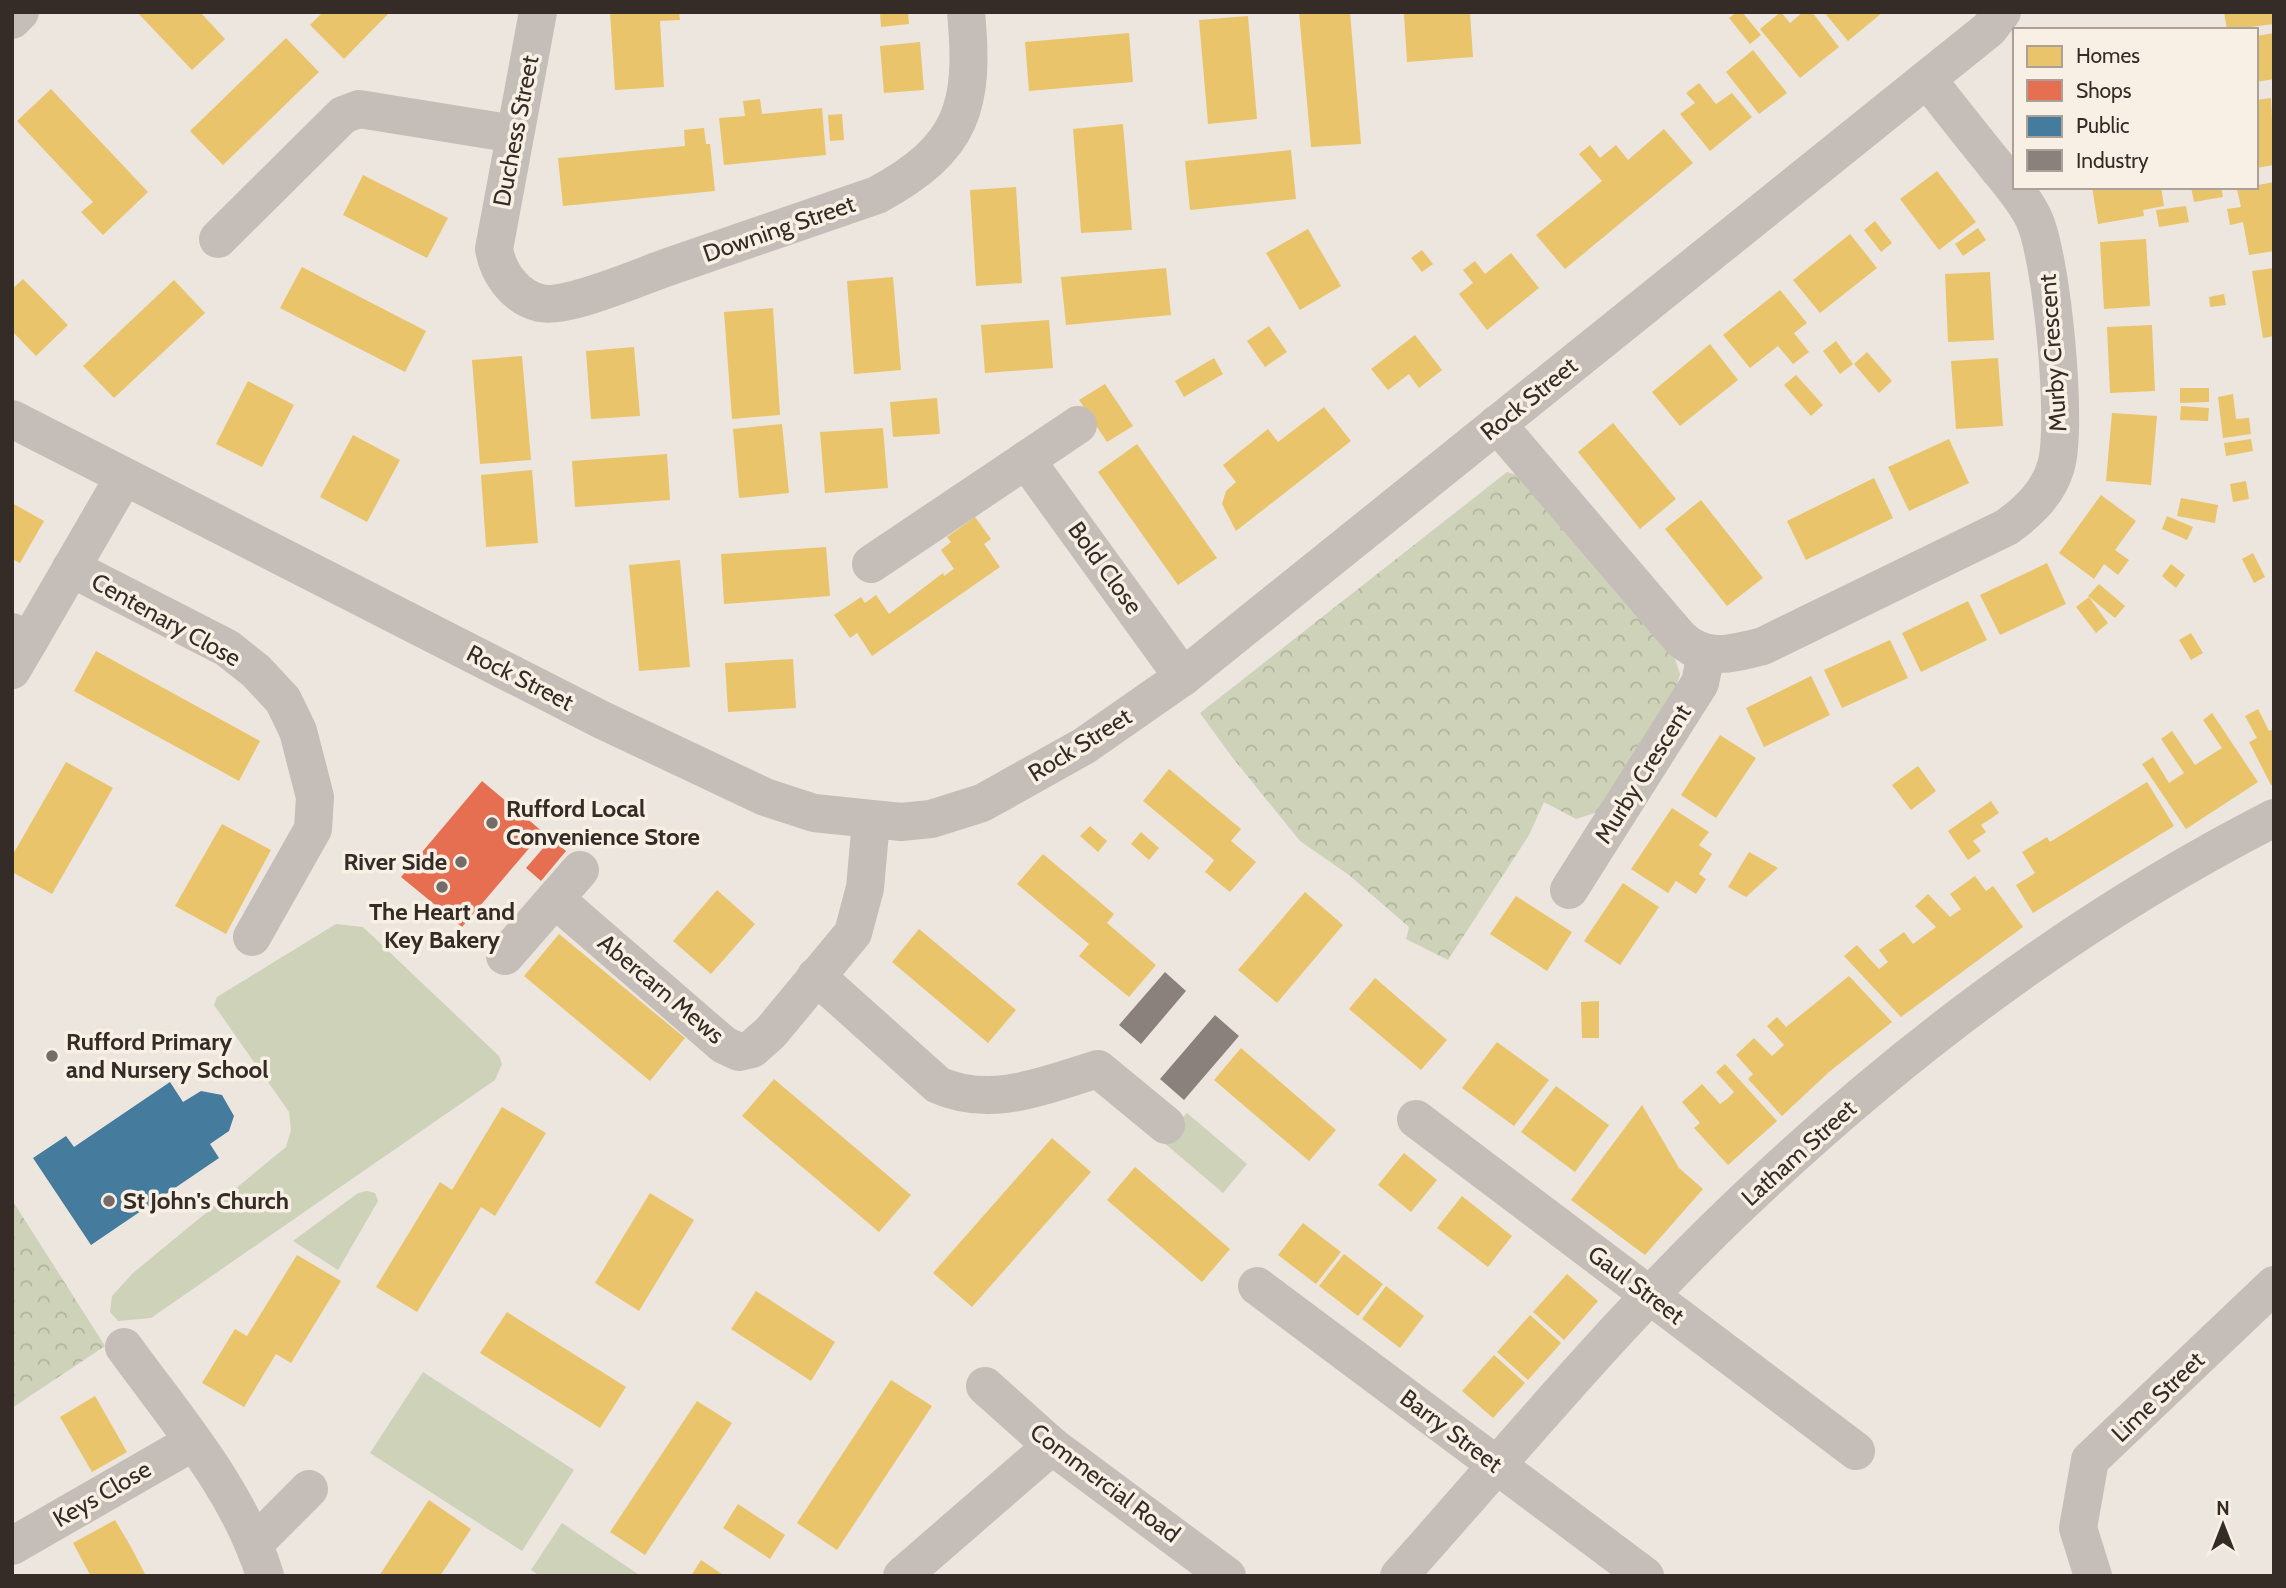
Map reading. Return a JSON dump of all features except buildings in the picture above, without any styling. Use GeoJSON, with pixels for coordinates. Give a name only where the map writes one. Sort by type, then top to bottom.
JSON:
{"type":"FeatureCollection","features":[{"type":"Feature","properties":{"kind":"street"},"geometry":{"type":"LineString","coordinates":[[12,20],[20,12]]}},
{"type":"Feature","properties":{"kind":"street","name":"Duchess Street"},"geometry":{"type":"LineString","coordinates":[[494,249],[538,12]]}},
{"type":"Feature","properties":{"kind":"street","name":"Downing Street"},"geometry":{"type":"LineString","coordinates":[[494,249],[496,262],[505,279],[527,298],[552,304],[612,287],[877,195],[909,178],[938,153],[960,119],[971,63],[966,12]]}},
{"type":"Feature","properties":{"kind":"street","name":"Rock Street"},"geometry":{"type":"LineString","coordinates":[[12,419],[566,702],[765,797],[814,813],[871,821],[931,819],[982,803],[1084,746],[1183,677],[1989,29],[2002,12]]}},
{"type":"Feature","properties":{"kind":"street","name":"Murby Crescent"},"geometry":{"type":"LineString","coordinates":[[1927,79],[2013,186]]}},
{"type":"Feature","properties":{"kind":"street"},"geometry":{"type":"LineString","coordinates":[[218,239],[343,115],[359,109],[515,134]]}},
{"type":"Feature","properties":{"kind":"street","name":"Murby Crescent"},"geometry":{"type":"LineString","coordinates":[[1569,890],[1700,683],[1706,654],[1734,653],[1763,646],[2007,527],[2030,510],[2044,491],[2056,466],[2060,436],[2053,309],[2044,249],[2034,219],[2015,189]]}},
{"type":"Feature","properties":{"kind":"street"},"geometry":{"type":"LineString","coordinates":[[1497,424],[1680,638],[1692,650],[1706,654]]}},
{"type":"Feature","properties":{"kind":"street"},"geometry":{"type":"LineString","coordinates":[[871,564],[1078,425]]}},
{"type":"Feature","properties":{"kind":"street","name":"Bold Close"},"geometry":{"type":"LineString","coordinates":[[1026,460],[1183,677]]}},
{"type":"Feature","properties":{"kind":"street"},"geometry":{"type":"LineString","coordinates":[[18,648],[71,568],[124,477]]}},
{"type":"Feature","properties":{"kind":"street","name":"Centenary Close"},"geometry":{"type":"LineString","coordinates":[[71,568],[227,648],[256,671],[283,700],[298,731],[316,796],[313,829],[252,937]]}},
{"type":"Feature","properties":{"kind":"street","name":"Latham Street"},"geometry":{"type":"LineString","coordinates":[[1399,1576],[1651,1296],[1760,1185],[1877,1082],[1998,987],[2140,892],[2274,818]]}},
{"type":"Feature","properties":{"kind":"street","name":"Abercarn Mews"},"geometry":{"type":"LineString","coordinates":[[555,899],[724,1045],[739,1052],[752,1049],[771,1032],[853,933],[865,888],[871,821]]}},
{"type":"Feature","properties":{"kind":"street"},"geometry":{"type":"LineString","coordinates":[[505,956],[580,870]]}},
{"type":"Feature","properties":{"kind":"street"},"geometry":{"type":"LineString","coordinates":[[816,976],[938,1086],[959,1095],[983,1098],[1005,1096],[1098,1069],[1167,1125]]}},
{"type":"Feature","properties":{"kind":"street","name":"Gaul Street"},"geometry":{"type":"LineString","coordinates":[[1416,1119],[1856,1451]]}},
{"type":"Feature","properties":{"kind":"street","name":"Lime Street"},"geometry":{"type":"LineString","coordinates":[[2093,1576],[2078,1528],[2090,1460],[2274,1285]]}},
{"type":"Feature","properties":{"kind":"street","name":"Barry Street"},"geometry":{"type":"LineString","coordinates":[[1257,1286],[1645,1576]]}},
{"type":"Feature","properties":{"kind":"street"},"geometry":{"type":"LineString","coordinates":[[124,1347],[226,1489],[260,1559],[309,1489]]}},
{"type":"Feature","properties":{"kind":"street","name":"Commercial Road"},"geometry":{"type":"LineString","coordinates":[[985,1386],[1052,1446],[1200,1569]]}},
{"type":"Feature","properties":{"kind":"street","name":"Keys Close"},"geometry":{"type":"LineString","coordinates":[[12,1546],[193,1442]]}},
{"type":"Feature","properties":{"kind":"street"},"geometry":{"type":"LineString","coordinates":[[902,1576],[1052,1446]]}},
{"type":"Feature","properties":{"kind":"green space"},"geometry":{"type":"Polygon","coordinates":[[[1507,472],[1522,477],[1672,650],[1680,674],[1675,692],[1601,811],[1576,819],[1544,802],[1529,835],[1448,960],[1406,939],[1409,927],[1349,875],[1300,841],[1200,713],[1507,472]]]}},
{"type":"Feature","properties":{"kind":"green space"},"geometry":{"type":"Polygon","coordinates":[[[336,924],[363,927],[499,1056],[502,1064],[495,1080],[151,1318],[118,1321],[110,1312],[112,1296],[133,1273],[286,1147],[291,1130],[289,1112],[214,1005],[217,997],[336,924]]]}},
{"type":"Feature","properties":{"kind":"green space"},"geometry":{"type":"Polygon","coordinates":[[[1187,1113],[1247,1164],[1223,1193],[1162,1141],[1187,1113]]]}},
{"type":"Feature","properties":{"kind":"green space"},"geometry":{"type":"Polygon","coordinates":[[[358,1193],[375,1193],[378,1201],[338,1270],[293,1241],[358,1193]]]}},
{"type":"Feature","properties":{"kind":"green space"},"geometry":{"type":"Polygon","coordinates":[[[12,1200],[105,1346],[12,1408],[12,1200]]]}},
{"type":"Feature","properties":{"kind":"green space"},"geometry":{"type":"Polygon","coordinates":[[[423,1372],[574,1470],[522,1551],[370,1453],[423,1372]]]}},
{"type":"Feature","properties":{"kind":"green space"},"geometry":{"type":"Polygon","coordinates":[[[562,1523],[641,1576],[540,1576],[531,1570],[562,1523]]]}},
{"type":"Feature","properties":{"kind":"place","name":"Rufford Local Convenience Store"},"geometry":{"type":"Point","coordinates":[492,823]}},
{"type":"Feature","properties":{"kind":"place","name":"River Side"},"geometry":{"type":"Point","coordinates":[461,862]}},
{"type":"Feature","properties":{"kind":"place","name":"The Heart and Key Bakery"},"geometry":{"type":"Point","coordinates":[442,887]}},
{"type":"Feature","properties":{"kind":"place","name":"Rufford Primary and Nursery School"},"geometry":{"type":"Point","coordinates":[52,1056]}},
{"type":"Feature","properties":{"kind":"place","name":"St John's Church"},"geometry":{"type":"Point","coordinates":[109,1201]}}]}
